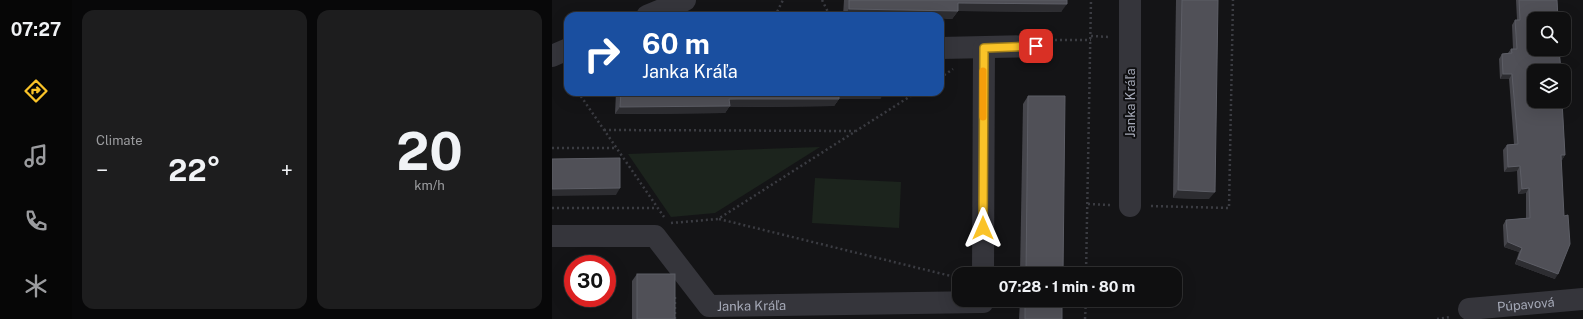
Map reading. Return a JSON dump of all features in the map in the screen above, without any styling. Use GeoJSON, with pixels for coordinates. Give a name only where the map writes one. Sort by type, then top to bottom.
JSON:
{"type":"FeatureCollection","features":[{"type":"Feature","properties":{"kind":"street"},"geometry":{"type":"LineString","coordinates":[[656,12],[685,0]]}},
{"type":"Feature","properties":{"kind":"street","name":"Janka Kráľa"},"geometry":{"type":"LineString","coordinates":[[1130,0],[1130,206]]}},
{"type":"Feature","properties":{"kind":"street"},"geometry":{"type":"LineString","coordinates":[[944,48],[1036,46]]}},
{"type":"Feature","properties":{"kind":"street"},"geometry":{"type":"LineString","coordinates":[[983,267],[984,48]]}},
{"type":"Feature","properties":{"kind":"street"},"geometry":{"type":"LineString","coordinates":[[552,56],[564,51]]}},
{"type":"Feature","properties":{"kind":"street","name":"Janka Kráľa"},"geometry":{"type":"LineString","coordinates":[[552,236],[655,236],[709,306],[952,307]]}},
{"type":"Feature","properties":{"kind":"street","name":"Púpavová"},"geometry":{"type":"LineString","coordinates":[[1469,309],[1583,299]]}},
{"type":"Feature","properties":{"kind":"path"},"geometry":{"type":"LineString","coordinates":[[777,12],[783,0]]}},
{"type":"Feature","properties":{"kind":"path"},"geometry":{"type":"LineString","coordinates":[[822,0],[828,12]]}},
{"type":"Feature","properties":{"kind":"path"},"geometry":{"type":"LineString","coordinates":[[1086,267],[1091,0]]}},
{"type":"Feature","properties":{"kind":"path"},"geometry":{"type":"LineString","coordinates":[[1088,204],[1229,208],[1233,0]]}},
{"type":"Feature","properties":{"kind":"path"},"geometry":{"type":"LineString","coordinates":[[1036,46],[1042,40],[1091,40]]}},
{"type":"Feature","properties":{"kind":"path"},"geometry":{"type":"LineString","coordinates":[[581,96],[668,223],[718,219],[952,276]]}},
{"type":"Feature","properties":{"kind":"path"},"geometry":{"type":"LineString","coordinates":[[718,219],[911,96]]}},
{"type":"Feature","properties":{"kind":"path"},"geometry":{"type":"LineString","coordinates":[[604,130],[856,131]]}},
{"type":"Feature","properties":{"kind":"path"},"geometry":{"type":"LineString","coordinates":[[552,148],[616,148]]}},
{"type":"Feature","properties":{"kind":"path"},"geometry":{"type":"LineString","coordinates":[[552,208],[657,208]]}},
{"type":"Feature","properties":{"kind":"path"},"geometry":{"type":"LineString","coordinates":[[1086,307],[1086,319]]}},
{"type":"Feature","properties":{"kind":"shaded area"},"geometry":{"type":"Polygon","coordinates":[[[820,147],[715,213],[671,217],[628,154],[820,147]]]}},
{"type":"Feature","properties":{"kind":"shaded area"},"geometry":{"type":"Polygon","coordinates":[[[815,178],[901,182],[899,228],[812,223],[815,178]]]}},
{"type":"Feature","properties":{"kind":"building"},"geometry":{"type":"Polygon","coordinates":[[[849,0],[1067,0],[1067,4],[958,3],[958,11],[849,9],[849,0]]]}},
{"type":"Feature","properties":{"kind":"building"},"geometry":{"type":"Polygon","coordinates":[[[1182,0],[1218,0],[1215,192],[1178,190],[1182,0]]]}},
{"type":"Feature","properties":{"kind":"building"},"geometry":{"type":"Polygon","coordinates":[[[1519,0],[1557,0],[1558,12],[1527,12],[1527,56],[1560,56],[1560,64],[1527,64],[1527,108],[1562,108],[1565,155],[1561,155],[1564,216],[1568,215],[1570,244],[1558,274],[1518,259],[1522,248],[1508,242],[1506,220],[1530,218],[1529,188],[1522,189],[1520,166],[1508,167],[1507,145],[1518,144],[1512,74],[1503,74],[1502,54],[1512,53],[1511,49],[1517,49],[1515,20],[1520,20],[1519,0]]]}},
{"type":"Feature","properties":{"kind":"building"},"geometry":{"type":"Polygon","coordinates":[[[621,96],[839,96],[839,99],[729,99],[730,106],[620,107],[621,96]]]}},
{"type":"Feature","properties":{"kind":"building"},"geometry":{"type":"Polygon","coordinates":[[[1028,96],[1065,96],[1063,267],[1026,267],[1028,96]]]}},
{"type":"Feature","properties":{"kind":"building"},"geometry":{"type":"Polygon","coordinates":[[[620,158],[620,188],[552,189],[552,159],[620,158]]]}},
{"type":"Feature","properties":{"kind":"building"},"geometry":{"type":"Polygon","coordinates":[[[637,274],[675,274],[675,319],[637,319],[637,274]]]}},
{"type":"Feature","properties":{"kind":"building"},"geometry":{"type":"Polygon","coordinates":[[[1025,307],[1062,307],[1062,319],[1025,319],[1025,307]]]}},
{"type":"Feature","properties":{"kind":"slow traffic"},"geometry":{"type":"LineString","coordinates":[[983,71],[983,117]]}},
{"type":"Feature","properties":{"kind":"route"},"geometry":{"type":"LineString","coordinates":[[983,228],[984,48],[1036,46]]}}]}
